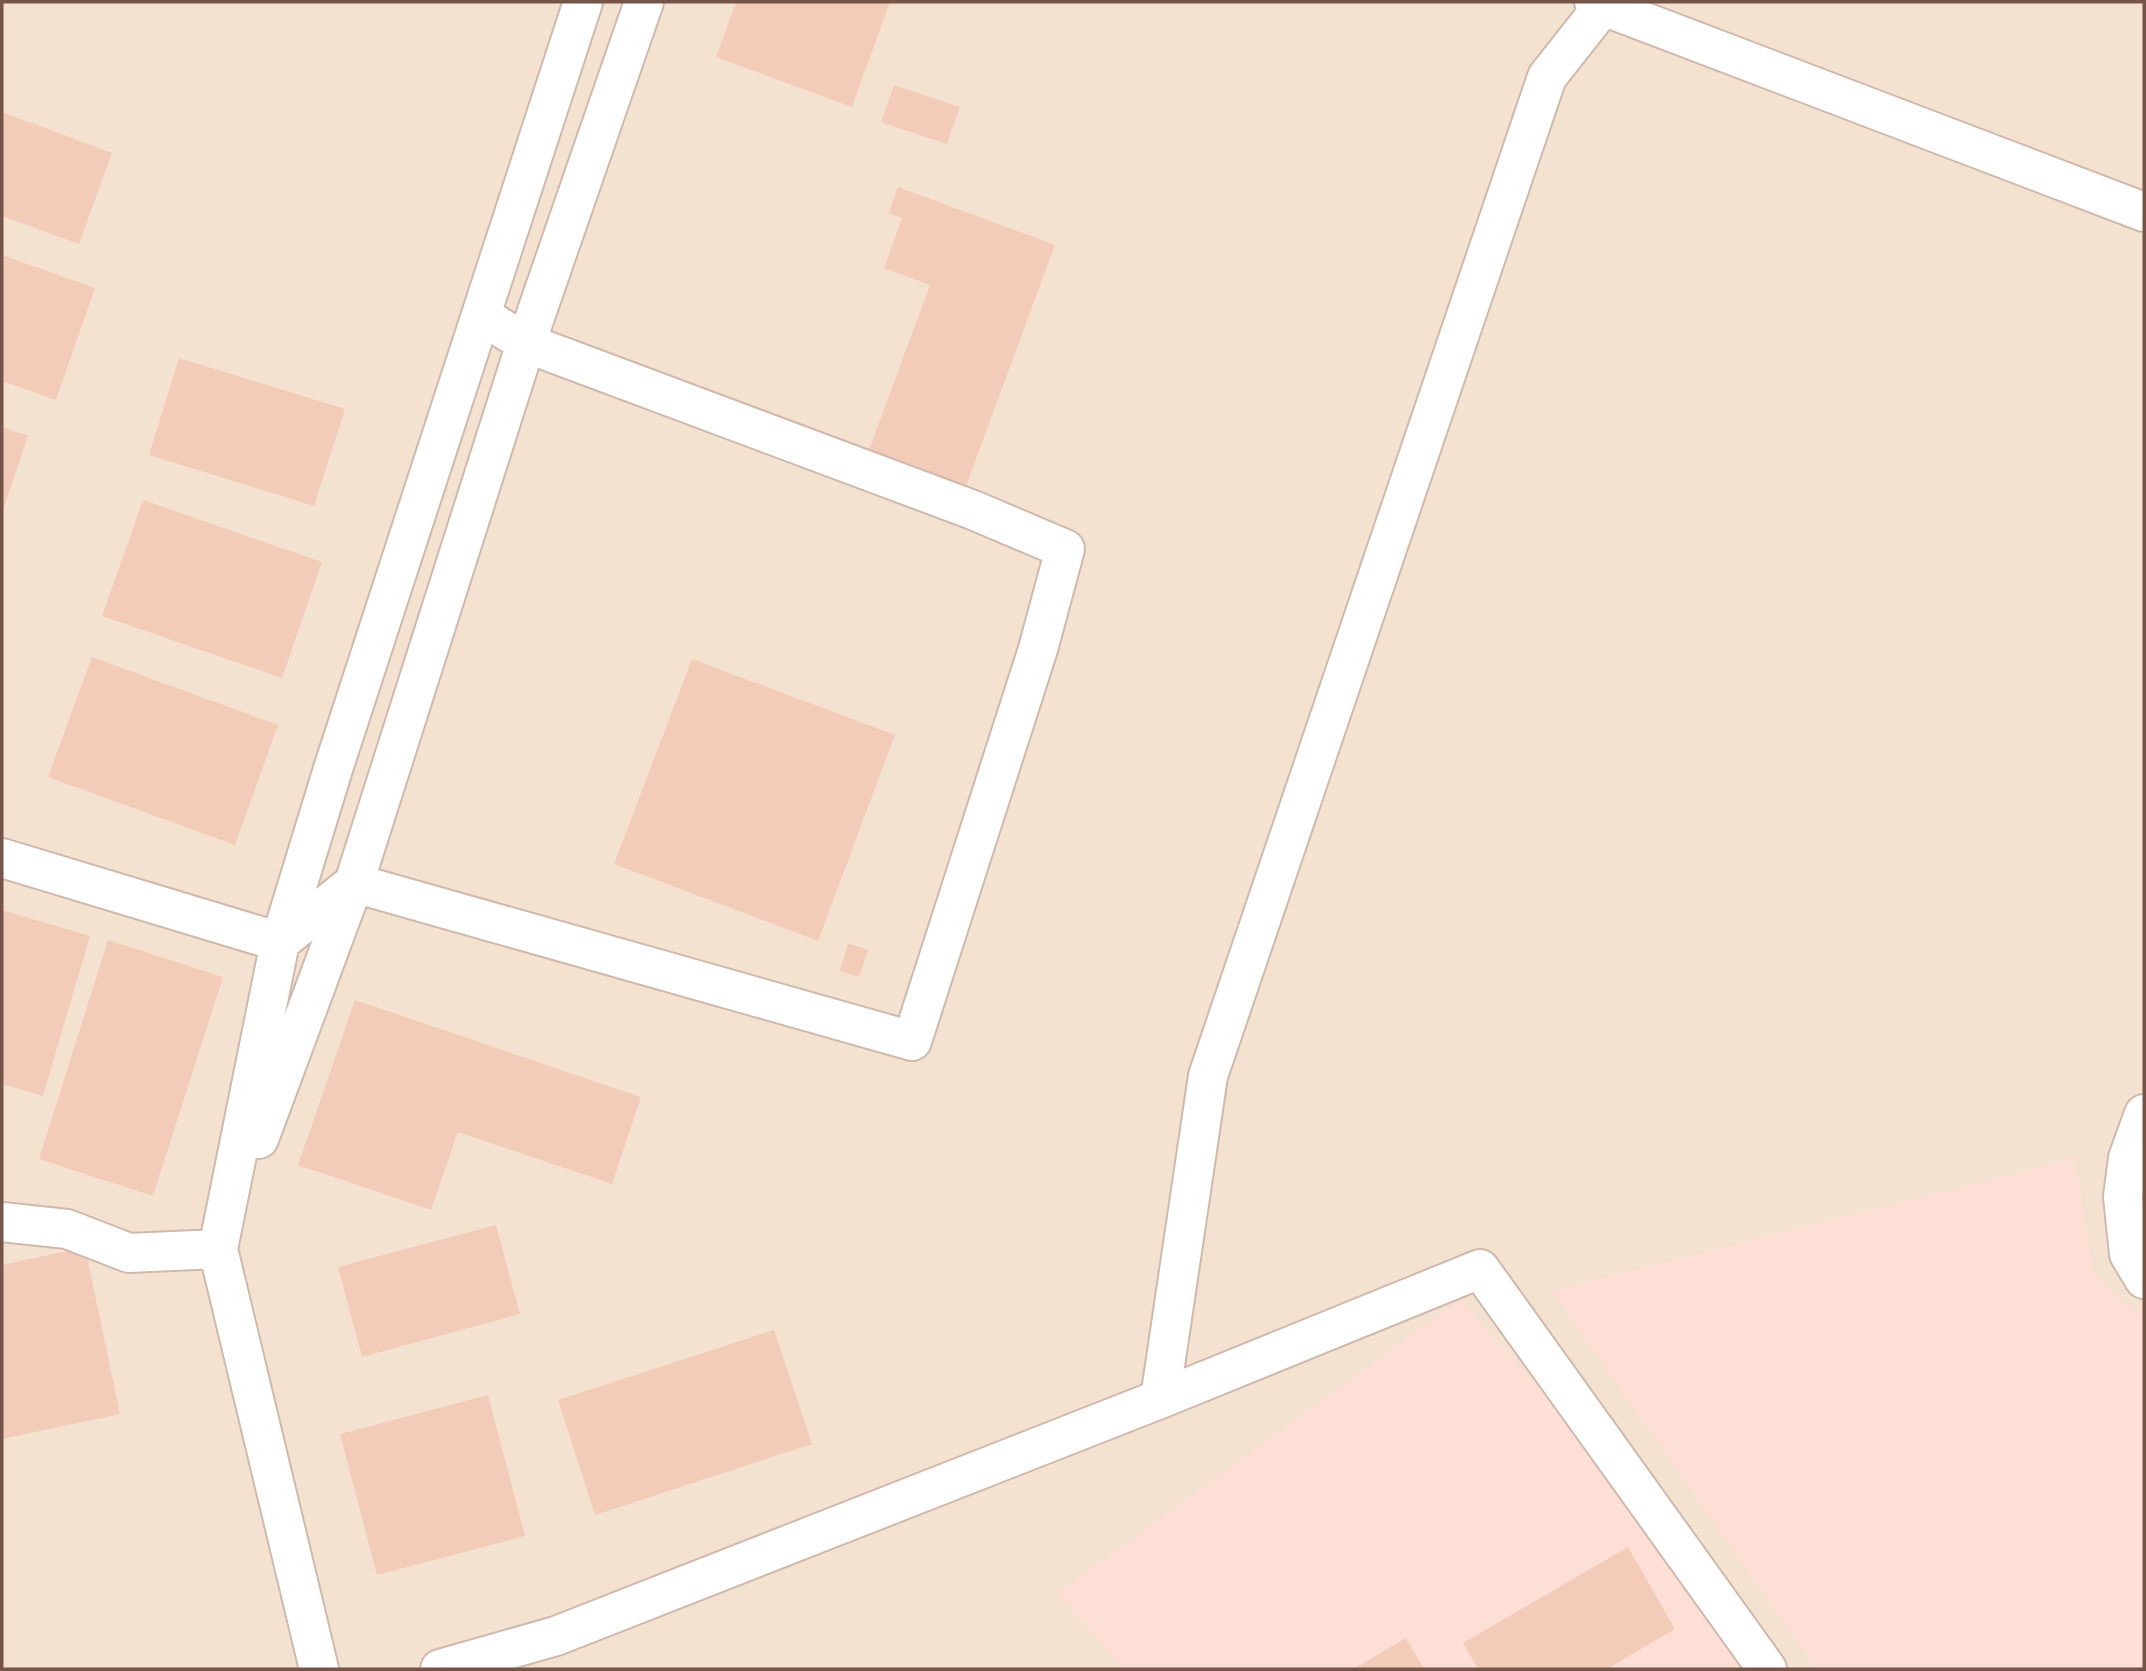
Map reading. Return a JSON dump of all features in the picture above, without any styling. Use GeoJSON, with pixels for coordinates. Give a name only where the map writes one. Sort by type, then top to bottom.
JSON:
{"type":"FeatureCollection","features":[{"type":"Feature","properties":{"kind":"street"},"geometry":{"type":"LineString","coordinates":[[319,1669],[218,1249],[280,942],[333,769],[583,2]]}},
{"type":"Feature","properties":{"kind":"street"},"geometry":{"type":"LineString","coordinates":[[218,1249],[354,883],[526,343],[644,2]]}},
{"type":"Feature","properties":{"kind":"street"},"geometry":{"type":"LineString","coordinates":[[1160,1399],[1208,1076],[1547,77],[1601,3],[2144,212]]}},
{"type":"Feature","properties":{"kind":"street"},"geometry":{"type":"LineString","coordinates":[[354,883],[912,1041],[1038,649],[1065,549],[973,510],[526,343],[482,316]]}},
{"type":"Feature","properties":{"kind":"street"},"geometry":{"type":"LineString","coordinates":[[2,858],[280,942]]}},
{"type":"Feature","properties":{"kind":"street"},"geometry":{"type":"LineString","coordinates":[[280,942],[354,883]]}},
{"type":"Feature","properties":{"kind":"street"},"geometry":{"type":"LineString","coordinates":[[2144,1114],[2129,1158],[2134,1206],[2129,1254],[2144,1279]]}},
{"type":"Feature","properties":{"kind":"street"},"geometry":{"type":"LineString","coordinates":[[2,1222],[66,1229],[129,1252],[218,1249]]}},
{"type":"Feature","properties":{"kind":"street"},"geometry":{"type":"LineString","coordinates":[[440,1669],[556,1636],[1160,1399],[1480,1269],[1767,1669]]}},
{"type":"Feature","properties":{"kind":"shaded area"},"geometry":{"type":"Polygon","coordinates":[[[2,2],[2144,2],[2144,1669],[2,1669],[2,2]]]}},
{"type":"Feature","properties":{"kind":"shaded area"},"geometry":{"type":"Polygon","coordinates":[[[2075,1158],[2093,1272],[2144,1318],[2144,1669],[1816,1669],[1552,1291],[2075,1158]]]}},
{"type":"Feature","properties":{"kind":"shaded area"},"geometry":{"type":"Polygon","coordinates":[[[1461,1299],[1782,1669],[1124,1669],[1058,1593],[1461,1299]]]}},
{"type":"Feature","properties":{"kind":"building"},"geometry":{"type":"Polygon","coordinates":[[[736,2],[890,2],[852,107],[716,57],[736,2]]]}},
{"type":"Feature","properties":{"kind":"building"},"geometry":{"type":"Polygon","coordinates":[[[894,85],[960,107],[947,144],[881,122],[894,85]]]}},
{"type":"Feature","properties":{"kind":"building"},"geometry":{"type":"Polygon","coordinates":[[[2,112],[112,153],[79,244],[2,216],[2,112]]]}},
{"type":"Feature","properties":{"kind":"building"},"geometry":{"type":"Polygon","coordinates":[[[898,187],[1055,245],[966,486],[869,450],[930,285],[884,268],[902,218],[889,213],[898,187]]]}},
{"type":"Feature","properties":{"kind":"building"},"geometry":{"type":"Polygon","coordinates":[[[2,255],[95,288],[56,400],[2,381],[2,255]]]}},
{"type":"Feature","properties":{"kind":"building"},"geometry":{"type":"Polygon","coordinates":[[[179,358],[345,409],[314,506],[149,455],[179,358]]]}},
{"type":"Feature","properties":{"kind":"building"},"geometry":{"type":"Polygon","coordinates":[[[2,427],[28,436],[2,513],[2,427]]]}},
{"type":"Feature","properties":{"kind":"building"},"geometry":{"type":"Polygon","coordinates":[[[143,500],[322,562],[282,678],[102,616],[143,500]]]}},
{"type":"Feature","properties":{"kind":"building"},"geometry":{"type":"Polygon","coordinates":[[[92,657],[278,725],[235,845],[48,777],[92,657]]]}},
{"type":"Feature","properties":{"kind":"building"},"geometry":{"type":"Polygon","coordinates":[[[692,659],[895,735],[818,941],[614,864],[692,659]]]}},
{"type":"Feature","properties":{"kind":"building"},"geometry":{"type":"Polygon","coordinates":[[[2,910],[90,936],[43,1096],[2,1084],[2,910]]]}},
{"type":"Feature","properties":{"kind":"building"},"geometry":{"type":"Polygon","coordinates":[[[108,940],[223,977],[153,1196],[39,1159],[108,940]]]}},
{"type":"Feature","properties":{"kind":"building"},"geometry":{"type":"Polygon","coordinates":[[[848,943],[868,950],[859,977],[840,971],[848,943]]]}},
{"type":"Feature","properties":{"kind":"building"},"geometry":{"type":"Polygon","coordinates":[[[355,1000],[641,1097],[612,1184],[458,1132],[431,1210],[298,1165],[355,1000]]]}},
{"type":"Feature","properties":{"kind":"building"},"geometry":{"type":"Polygon","coordinates":[[[496,1225],[520,1314],[362,1357],[338,1267],[496,1225]]]}},
{"type":"Feature","properties":{"kind":"building"},"geometry":{"type":"Polygon","coordinates":[[[85,1247],[120,1414],[2,1439],[2,1265],[85,1247]]]}},
{"type":"Feature","properties":{"kind":"building"},"geometry":{"type":"Polygon","coordinates":[[[774,1330],[812,1444],[595,1515],[558,1400],[774,1330]]]}},
{"type":"Feature","properties":{"kind":"building"},"geometry":{"type":"Polygon","coordinates":[[[488,1395],[525,1536],[377,1575],[340,1434],[488,1395]]]}},
{"type":"Feature","properties":{"kind":"building"},"geometry":{"type":"Polygon","coordinates":[[[1628,1547],[1675,1629],[1607,1669],[1478,1669],[1463,1643],[1628,1547]]]}},
{"type":"Feature","properties":{"kind":"building"},"geometry":{"type":"Polygon","coordinates":[[[1406,1638],[1424,1669],[1353,1669],[1406,1638]]]}}]}
